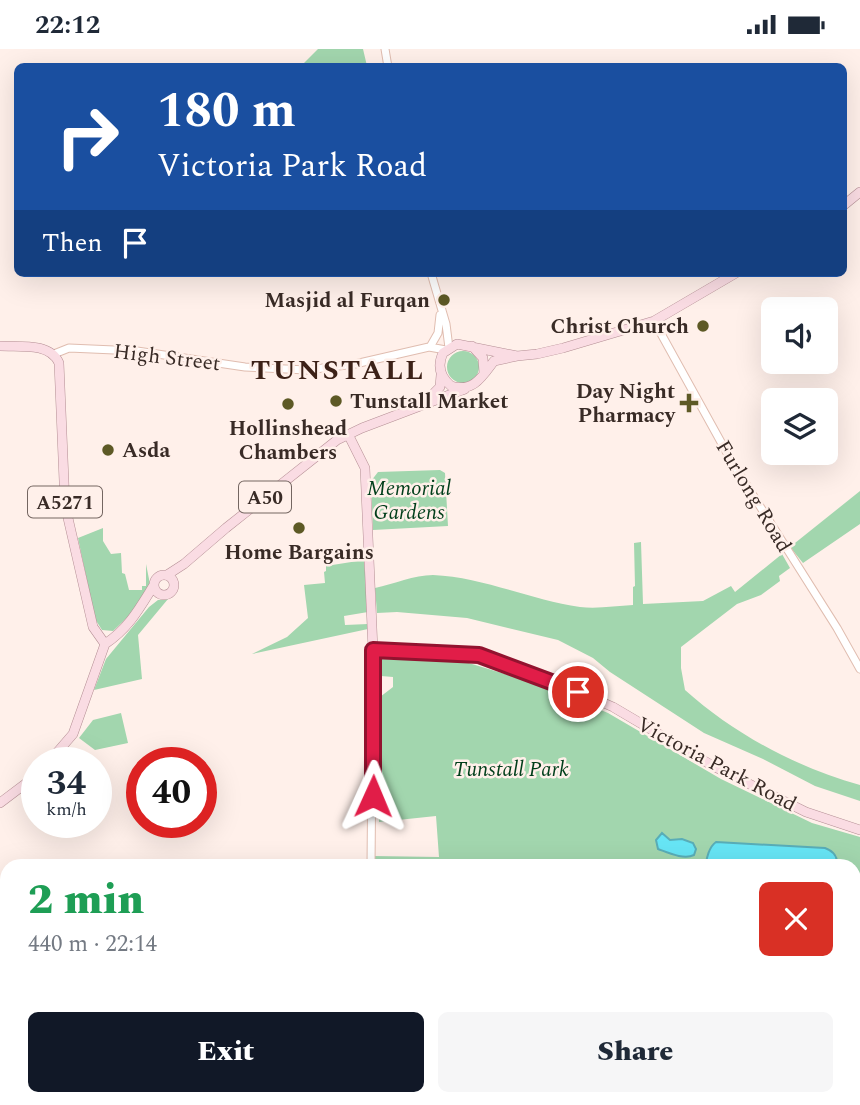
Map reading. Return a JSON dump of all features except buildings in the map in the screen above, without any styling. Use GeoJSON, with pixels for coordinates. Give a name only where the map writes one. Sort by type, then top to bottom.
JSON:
{"type":"FeatureCollection","features":[{"type":"Feature","properties":{"kind":"main road","name":"A50"},"geometry":{"type":"LineString","coordinates":[[167,575],[348,434],[467,388],[478,382],[494,361],[563,348],[654,321],[729,277]]}},
{"type":"Feature","properties":{"kind":"main road","name":"A50"},"geometry":{"type":"LineString","coordinates":[[451,347],[471,345],[517,356]]}},
{"type":"Feature","properties":{"kind":"main road"},"geometry":{"type":"LineString","coordinates":[[471,345],[484,358],[482,377]]}},
{"type":"Feature","properties":{"kind":"main road"},"geometry":{"type":"LineString","coordinates":[[0,346],[40,349],[54,354]]}},
{"type":"Feature","properties":{"kind":"main road"},"geometry":{"type":"LineString","coordinates":[[428,404],[430,397],[440,387],[440,360],[451,347]]}},
{"type":"Feature","properties":{"kind":"main road","name":"A5271"},"geometry":{"type":"LineString","coordinates":[[54,354],[59,363],[62,393],[65,505],[93,627],[105,644]]}},
{"type":"Feature","properties":{"kind":"main road"},"geometry":{"type":"LineString","coordinates":[[441,375],[451,386],[467,388]]}},
{"type":"Feature","properties":{"kind":"main road"},"geometry":{"type":"LineString","coordinates":[[348,434],[365,468],[373,650]]}},
{"type":"Feature","properties":{"kind":"main road","name":"A50"},"geometry":{"type":"LineString","coordinates":[[175,586],[184,564]]}},
{"type":"Feature","properties":{"kind":"main road"},"geometry":{"type":"LineString","coordinates":[[62,747],[74,734],[105,644],[118,636],[142,607],[158,577],[167,575],[173,579],[175,586],[170,594],[162,595],[142,607]]}},
{"type":"Feature","properties":{"kind":"main road"},"geometry":{"type":"LineString","coordinates":[[154,585],[156,591],[162,595]]}},
{"type":"Feature","properties":{"kind":"main road","name":"Victoria Park Road"},"geometry":{"type":"LineString","coordinates":[[373,650],[479,655],[561,684],[613,707],[713,766],[806,812],[860,830]]}},
{"type":"Feature","properties":{"kind":"main road"},"geometry":{"type":"LineString","coordinates":[[0,803],[21,787]]}},
{"type":"Feature","properties":{"kind":"street"},"geometry":{"type":"LineString","coordinates":[[432,277],[451,347]]}},
{"type":"Feature","properties":{"kind":"street"},"geometry":{"type":"LineString","coordinates":[[430,347],[438,333],[441,309]]}},
{"type":"Feature","properties":{"kind":"street","name":"Furlong Road"},"geometry":{"type":"LineString","coordinates":[[654,321],[732,462],[820,600],[860,669]]}},
{"type":"Feature","properties":{"kind":"street","name":"High Street"},"geometry":{"type":"LineString","coordinates":[[54,354],[69,348],[137,351],[245,367],[307,370],[351,365],[430,347],[451,347]]}},
{"type":"Feature","properties":{"kind":"street"},"geometry":{"type":"LineString","coordinates":[[371,859],[373,650]]}},
{"type":"Feature","properties":{"kind":"green space"},"geometry":{"type":"Polygon","coordinates":[[[318,49],[363,49],[366,63],[304,63],[318,49]]]}},
{"type":"Feature","properties":{"kind":"green space"},"geometry":{"type":"Polygon","coordinates":[[[463,351],[474,356],[479,367],[474,378],[463,383],[452,378],[447,367],[452,356],[463,351]]]}},
{"type":"Feature","properties":{"kind":"green space","name":"Memorial Gardens"},"geometry":{"type":"Polygon","coordinates":[[[440,470],[445,473],[448,526],[373,530],[371,481],[378,472],[440,470]]]}},
{"type":"Feature","properties":{"kind":"green space"},"geometry":{"type":"Polygon","coordinates":[[[860,491],[860,524],[803,563],[790,547],[860,491]]]}},
{"type":"Feature","properties":{"kind":"green space"},"geometry":{"type":"Polygon","coordinates":[[[103,528],[103,541],[111,554],[121,553],[122,573],[125,574],[129,590],[142,590],[142,586],[146,586],[146,564],[150,584],[135,610],[113,631],[102,630],[95,619],[78,538],[103,528]]]}},
{"type":"Feature","properties":{"kind":"green space"},"geometry":{"type":"Polygon","coordinates":[[[641,542],[643,604],[703,601],[731,586],[735,592],[782,554],[790,568],[779,576],[780,581],[761,595],[737,604],[681,647],[685,690],[745,735],[789,759],[860,785],[860,801],[815,786],[704,733],[593,658],[558,640],[467,618],[397,612],[377,613],[375,588],[426,575],[470,580],[580,607],[633,605],[634,543],[641,542]]]}},
{"type":"Feature","properties":{"kind":"green space"},"geometry":{"type":"Polygon","coordinates":[[[364,560],[368,612],[344,616],[345,625],[368,624],[368,629],[252,654],[287,637],[308,618],[304,585],[325,583],[326,566],[364,560]]]}},
{"type":"Feature","properties":{"kind":"green space"},"geometry":{"type":"Polygon","coordinates":[[[168,599],[138,635],[142,679],[94,690],[106,659],[149,607],[158,600],[168,599]]]}},
{"type":"Feature","properties":{"kind":"green space","name":"Tunstall Park"},"geometry":{"type":"Polygon","coordinates":[[[381,659],[462,661],[535,683],[608,713],[721,779],[812,823],[860,837],[860,859],[372,859],[372,856],[439,857],[436,816],[379,822],[380,697],[393,687],[393,677],[381,676],[381,659]]]}},
{"type":"Feature","properties":{"kind":"green space"},"geometry":{"type":"Polygon","coordinates":[[[121,713],[128,743],[91,747],[79,738],[93,720],[121,713]]]}},
{"type":"Feature","properties":{"kind":"water"},"geometry":{"type":"Polygon","coordinates":[[[662,833],[670,840],[682,839],[693,843],[696,849],[694,855],[681,856],[658,849],[656,840],[662,833]]]}},
{"type":"Feature","properties":{"kind":"water"},"geometry":{"type":"Polygon","coordinates":[[[716,842],[825,848],[837,859],[707,859],[716,842]]]}},
{"type":"Feature","properties":{"kind":"place","name":"Masjid al Furqan"},"geometry":{"type":"Point","coordinates":[444,300]}},
{"type":"Feature","properties":{"kind":"place","name":"Christ Church"},"geometry":{"type":"Point","coordinates":[703,326]}},
{"type":"Feature","properties":{"kind":"place","name":"Tunstall Market"},"geometry":{"type":"Point","coordinates":[336,401]}},
{"type":"Feature","properties":{"kind":"place","name":"Day Night Pharmacy"},"geometry":{"type":"Point","coordinates":[689,403]}},
{"type":"Feature","properties":{"kind":"place","name":"Hollinshead Chambers"},"geometry":{"type":"Point","coordinates":[288,404]}},
{"type":"Feature","properties":{"kind":"place","name":"Asda"},"geometry":{"type":"Point","coordinates":[108,450]}},
{"type":"Feature","properties":{"kind":"place","name":"Home Bargains"},"geometry":{"type":"Point","coordinates":[299,528]}},
{"type":"Feature","properties":{"kind":"district","name":"TUNSTALL"},"geometry":{"type":"Point","coordinates":[338,369]}},
{"type":"Feature","properties":{"kind":"route"},"geometry":{"type":"LineString","coordinates":[[373,796],[373,650],[479,655],[578,692]]}}]}
